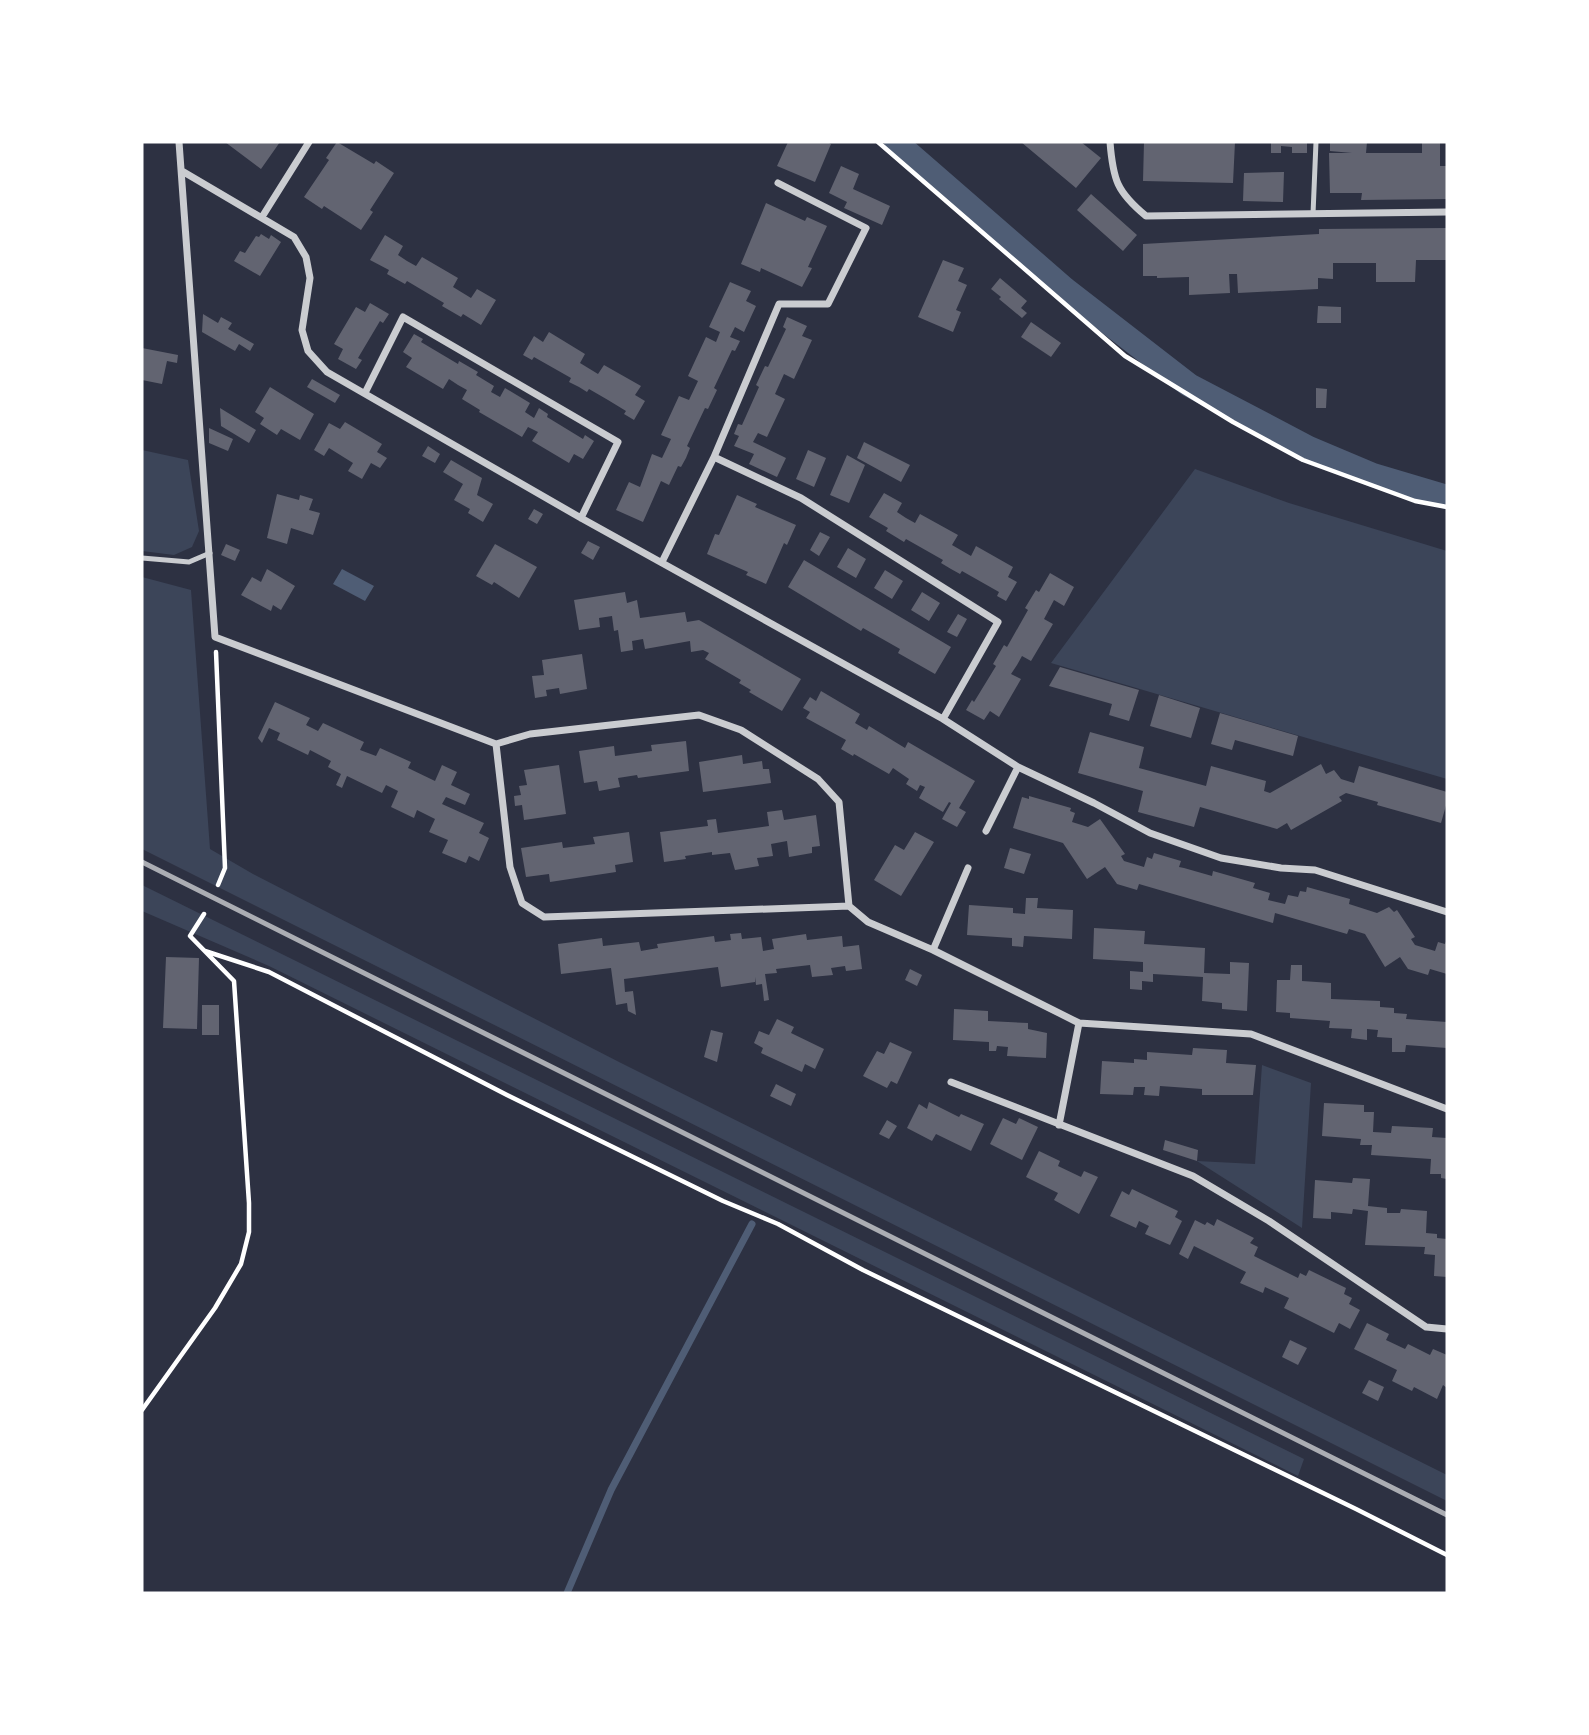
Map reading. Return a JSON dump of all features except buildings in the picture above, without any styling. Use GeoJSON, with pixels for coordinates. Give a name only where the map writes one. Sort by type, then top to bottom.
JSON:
{"type":"FeatureCollection","features":[{"type":"Feature","properties":{"kind":"street"},"geometry":{"type":"LineString","coordinates":[[179,142],[215,637],[496,744],[530,734],[699,715],[741,730],[818,779],[839,802],[849,906]]}},
{"type":"Feature","properties":{"kind":"street"},"geometry":{"type":"LineString","coordinates":[[262,217],[309,142]]}},
{"type":"Feature","properties":{"kind":"street"},"geometry":{"type":"LineString","coordinates":[[1110,142],[1118,184],[1125,199],[1146,216],[1447,212]]}},
{"type":"Feature","properties":{"kind":"street"},"geometry":{"type":"LineString","coordinates":[[182,171],[294,237],[306,257],[310,278],[302,330],[309,352],[327,372],[580,518],[943,719],[1018,767],[1150,833],[1221,858],[1281,868],[1315,870],[1447,912]]}},
{"type":"Feature","properties":{"kind":"street"},"geometry":{"type":"LineString","coordinates":[[662,562],[714,457],[779,304],[828,304],[866,228],[778,183]]}},
{"type":"Feature","properties":{"kind":"street"},"geometry":{"type":"LineString","coordinates":[[365,393],[403,317],[618,442],[580,518]]}},
{"type":"Feature","properties":{"kind":"street"},"geometry":{"type":"LineString","coordinates":[[714,457],[801,498],[999,622],[943,719]]}},
{"type":"Feature","properties":{"kind":"street"},"geometry":{"type":"LineString","coordinates":[[496,744],[510,867],[522,902],[544,917],[849,906],[868,922],[933,950],[1079,1023],[1251,1034],[1447,1109]]}},
{"type":"Feature","properties":{"kind":"street"},"geometry":{"type":"LineString","coordinates":[[986,831],[1018,767]]}},
{"type":"Feature","properties":{"kind":"street"},"geometry":{"type":"LineString","coordinates":[[933,950],[968,868]]}},
{"type":"Feature","properties":{"kind":"street"},"geometry":{"type":"LineString","coordinates":[[1059,1125],[1079,1023]]}},
{"type":"Feature","properties":{"kind":"street"},"geometry":{"type":"LineString","coordinates":[[951,1082],[1192,1176],[1269,1221],[1426,1327],[1447,1329]]}},
{"type":"Feature","properties":{"kind":"lane"},"geometry":{"type":"LineString","coordinates":[[1313,214],[1316,142]]}},
{"type":"Feature","properties":{"kind":"lane"},"geometry":{"type":"LineString","coordinates":[[142,558],[189,562],[210,553]]}},
{"type":"Feature","properties":{"kind":"path"},"geometry":{"type":"LineString","coordinates":[[878,142],[1125,356],[1233,422],[1303,460],[1415,501],[1447,507]]}},
{"type":"Feature","properties":{"kind":"path"},"geometry":{"type":"LineString","coordinates":[[215,637],[226,868],[218,885]]}},
{"type":"Feature","properties":{"kind":"path"},"geometry":{"type":"LineString","coordinates":[[142,1410],[215,1308],[241,1264],[249,1232],[234,981],[190,936],[204,914]]}},
{"type":"Feature","properties":{"kind":"path"},"geometry":{"type":"LineString","coordinates":[[205,951],[269,972],[507,1095],[723,1201],[778,1224],[863,1270],[1447,1555]]}},
{"type":"Feature","properties":{"kind":"shaded area"},"geometry":{"type":"Polygon","coordinates":[[[142,450],[188,460],[199,531],[192,547],[174,555],[142,551],[142,450]]]}},
{"type":"Feature","properties":{"kind":"shaded area"},"geometry":{"type":"Polygon","coordinates":[[[1195,469],[1289,503],[1447,551],[1447,779],[1051,663],[1195,469]]]}},
{"type":"Feature","properties":{"kind":"shaded area"},"geometry":{"type":"Polygon","coordinates":[[[342,569],[374,586],[365,601],[333,584],[342,569]]]}},
{"type":"Feature","properties":{"kind":"shaded area"},"geometry":{"type":"Polygon","coordinates":[[[142,577],[191,590],[210,849],[253,874],[621,1063],[1447,1475],[1447,1501],[142,849],[142,577]]]}},
{"type":"Feature","properties":{"kind":"shaded area"},"geometry":{"type":"Polygon","coordinates":[[[142,885],[1304,1459],[1298,1476],[269,966],[142,911],[142,885]]]}},
{"type":"Feature","properties":{"kind":"shaded area"},"geometry":{"type":"Polygon","coordinates":[[[1262,1065],[1311,1083],[1302,1228],[1197,1161],[1255,1164],[1262,1065]]]}},
{"type":"Feature","properties":{"kind":"waterway"},"geometry":{"type":"LineString","coordinates":[[896,142],[1065,289],[1189,385],[1309,448],[1373,475],[1447,497]]}},
{"type":"Feature","properties":{"kind":"waterway"},"geometry":{"type":"LineString","coordinates":[[567,1593],[611,1490],[752,1224]]}},
{"type":"Feature","properties":{"kind":"railway"},"geometry":{"type":"LineString","coordinates":[[142,862],[1447,1515]]}}]}
